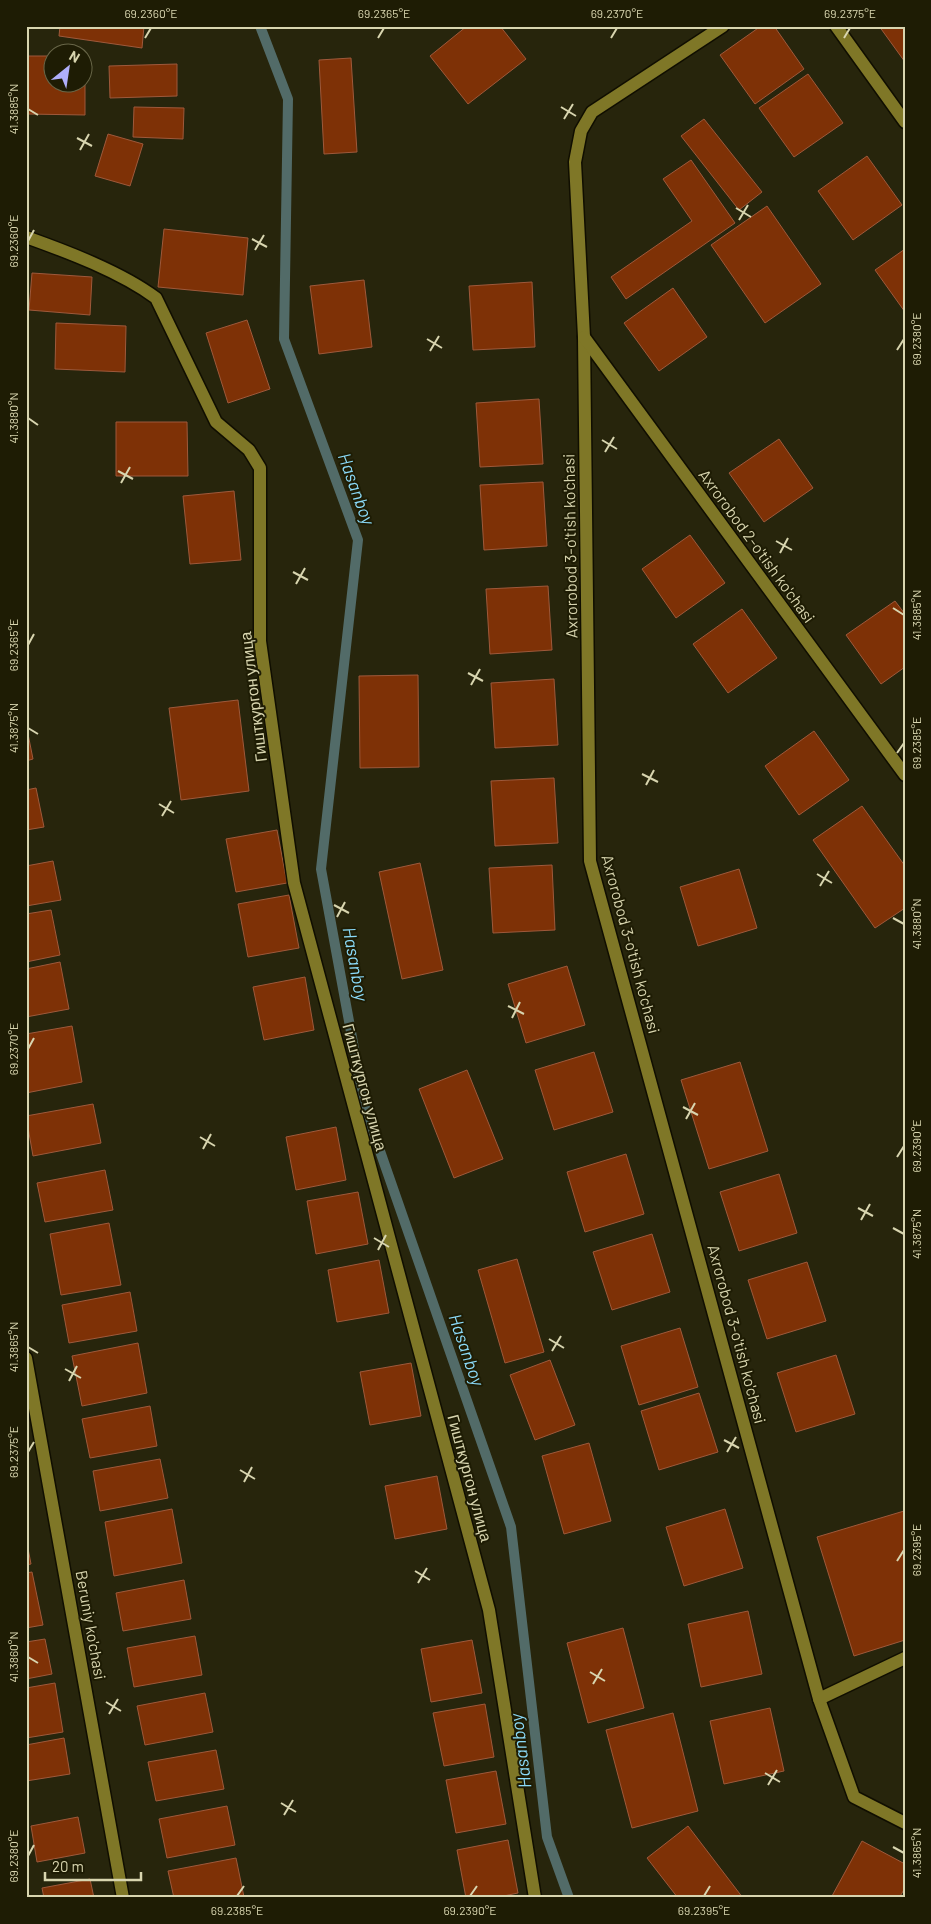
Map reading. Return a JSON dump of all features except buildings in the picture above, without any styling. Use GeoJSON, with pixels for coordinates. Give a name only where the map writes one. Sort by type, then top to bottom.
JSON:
{"type":"FeatureCollection","features":[{"type":"Feature","properties":{"kind":"street","name":"Axrorobod 3-o'tish ko'chasi"},"geometry":{"type":"LineString","coordinates":[[723,26],[592,112],[581,131],[575,162],[584,336],[590,861],[819,1699],[854,1797],[905,1823]]}},
{"type":"Feature","properties":{"kind":"street"},"geometry":{"type":"LineString","coordinates":[[836,26],[905,122]]}},
{"type":"Feature","properties":{"kind":"street","name":"Гишткургон улица"},"geometry":{"type":"LineString","coordinates":[[26,236],[68,252],[142,288],[156,298],[216,422],[249,450],[260,468],[260,641],[294,882],[489,1610],[534,1898]]}},
{"type":"Feature","properties":{"kind":"street","name":"Axrorobod 2-o'tish ko'chasi"},"geometry":{"type":"LineString","coordinates":[[584,336],[905,775]]}},
{"type":"Feature","properties":{"kind":"street","name":"Beruniy ko'chasi"},"geometry":{"type":"LineString","coordinates":[[26,1358],[123,1898]]}},
{"type":"Feature","properties":{"kind":"street"},"geometry":{"type":"LineString","coordinates":[[819,1699],[905,1658]]}},
{"type":"Feature","properties":{"kind":"waterway","name":"Hasanboy"},"geometry":{"type":"LineString","coordinates":[[260,26],[288,99],[284,339],[358,540],[321,869],[365,1108],[511,1527],[547,1837],[569,1898]]}}]}
